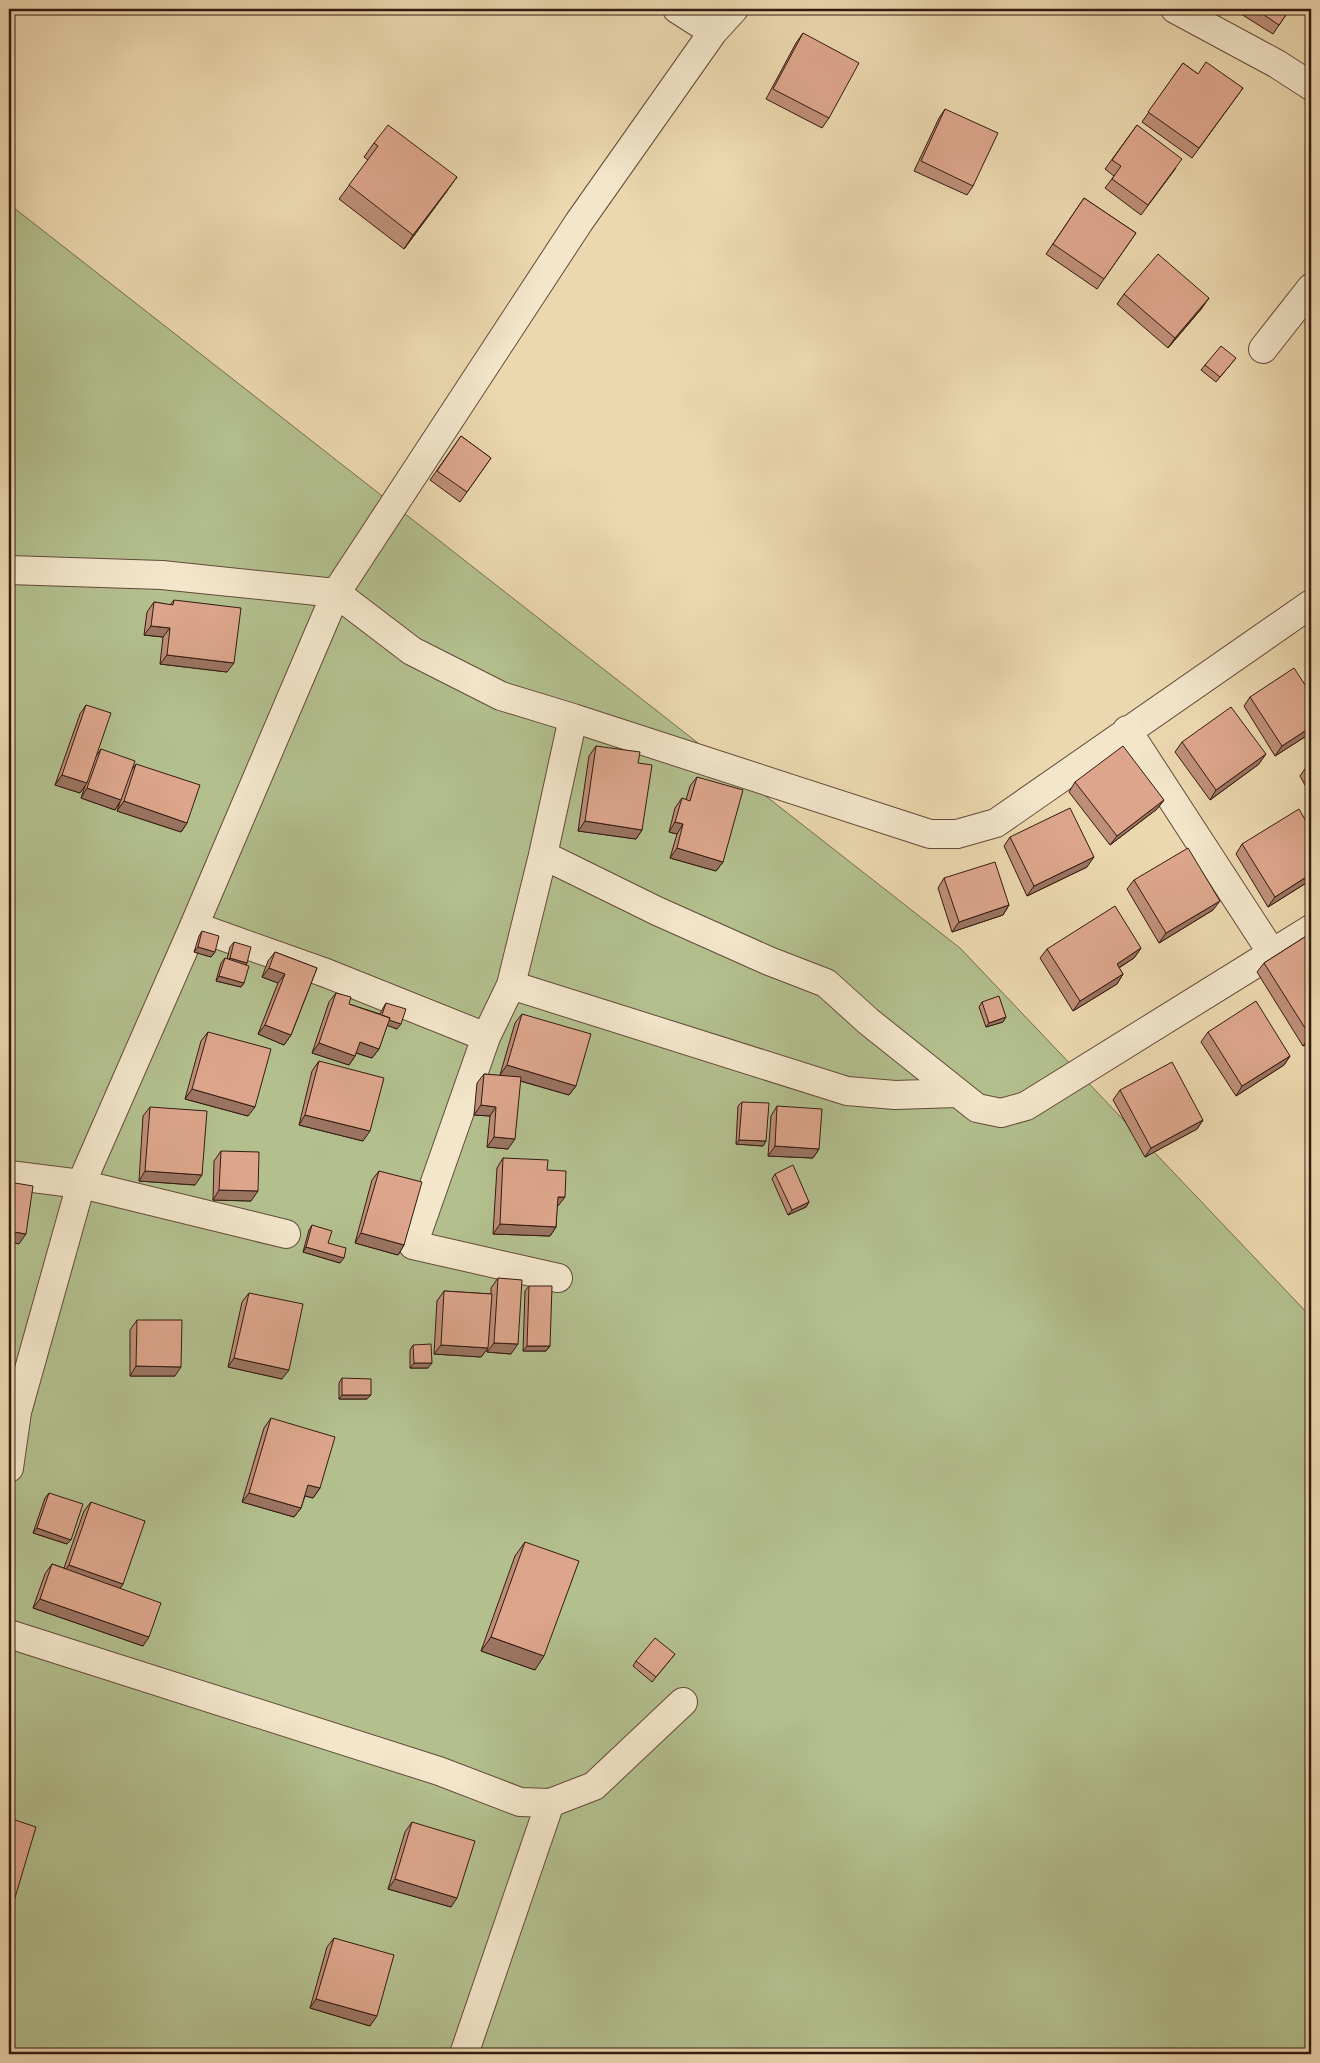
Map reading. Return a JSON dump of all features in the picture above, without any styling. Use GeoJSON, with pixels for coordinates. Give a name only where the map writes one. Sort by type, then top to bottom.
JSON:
{"type":"FeatureCollection","features":[{"type":"Feature","properties":{"kind":"street"},"geometry":{"type":"LineString","coordinates":[[677,9],[713,32]]}},
{"type":"Feature","properties":{"kind":"street"},"geometry":{"type":"LineString","coordinates":[[9,1468],[13,1412],[81,1184],[194,926],[336,592],[580,222],[713,32],[734,9]]}},
{"type":"Feature","properties":{"kind":"street"},"geometry":{"type":"LineString","coordinates":[[1175,9],[1277,64],[1311,86]]}},
{"type":"Feature","properties":{"kind":"street"},"geometry":{"type":"LineString","coordinates":[[1262,349],[1309,299]]}},
{"type":"Feature","properties":{"kind":"street"},"geometry":{"type":"LineString","coordinates":[[9,570],[162,575],[336,592],[412,651],[501,696],[930,834],[957,834],[996,823],[1127,730],[1311,604]]}},
{"type":"Feature","properties":{"kind":"street"},"geometry":{"type":"LineString","coordinates":[[558,1278],[413,1245],[486,1037],[511,985],[543,855],[573,718]]}},
{"type":"Feature","properties":{"kind":"street"},"geometry":{"type":"LineString","coordinates":[[1127,730],[1272,953]]}},
{"type":"Feature","properties":{"kind":"street"},"geometry":{"type":"LineString","coordinates":[[543,855],[657,911],[769,961],[826,983],[868,1022],[977,1108],[1001,1113],[1026,1106],[1311,929]]}},
{"type":"Feature","properties":{"kind":"street"},"geometry":{"type":"LineString","coordinates":[[194,926],[326,973],[486,1037]]}},
{"type":"Feature","properties":{"kind":"street"},"geometry":{"type":"LineString","coordinates":[[511,985],[847,1091],[895,1095],[957,1093]]}},
{"type":"Feature","properties":{"kind":"street"},"geometry":{"type":"LineString","coordinates":[[9,1176],[81,1184],[286,1234]]}},
{"type":"Feature","properties":{"kind":"street"},"geometry":{"type":"LineString","coordinates":[[9,1634],[439,1771],[520,1802],[550,1803],[594,1786],[683,1702]]}},
{"type":"Feature","properties":{"kind":"street"},"geometry":{"type":"LineString","coordinates":[[464,2054],[550,1803]]}},
{"type":"Feature","properties":{"kind":"green space"},"geometry":{"type":"Polygon","coordinates":[[[9,204],[960,948],[1311,1317],[1311,2054],[9,2054],[9,204]]]}},
{"type":"Feature","properties":{"kind":"building"},"geometry":{"type":"Polygon","coordinates":[[[1255,9],[1290,9],[1279,25],[1255,9]]]}},
{"type":"Feature","properties":{"kind":"building"},"geometry":{"type":"Polygon","coordinates":[[[803,33],[859,63],[829,118],[773,89],[803,33]]]}},
{"type":"Feature","properties":{"kind":"building"},"geometry":{"type":"Polygon","coordinates":[[[1206,62],[1243,88],[1199,148],[1148,112],[1183,63],[1198,74],[1206,62]]]}},
{"type":"Feature","properties":{"kind":"building"},"geometry":{"type":"Polygon","coordinates":[[[945,109],[998,133],[973,186],[921,161],[945,109]]]}},
{"type":"Feature","properties":{"kind":"building"},"geometry":{"type":"Polygon","coordinates":[[[388,125],[457,177],[413,235],[349,185],[378,146],[374,143],[388,125]]]}},
{"type":"Feature","properties":{"kind":"building"},"geometry":{"type":"Polygon","coordinates":[[[1137,125],[1182,159],[1148,205],[1112,179],[1121,166],[1112,160],[1137,125]]]}},
{"type":"Feature","properties":{"kind":"building"},"geometry":{"type":"Polygon","coordinates":[[[1084,198],[1136,233],[1104,279],[1053,244],[1084,198]]]}},
{"type":"Feature","properties":{"kind":"building"},"geometry":{"type":"Polygon","coordinates":[[[1158,254],[1209,298],[1175,338],[1124,294],[1158,254]]]}},
{"type":"Feature","properties":{"kind":"building"},"geometry":{"type":"Polygon","coordinates":[[[1221,346],[1236,358],[1220,377],[1205,365],[1221,346]]]}},
{"type":"Feature","properties":{"kind":"building"},"geometry":{"type":"Polygon","coordinates":[[[461,436],[491,458],[467,492],[437,471],[461,436]]]}},
{"type":"Feature","properties":{"kind":"building"},"geometry":{"type":"Polygon","coordinates":[[[174,600],[241,608],[234,663],[167,655],[170,628],[151,626],[154,602],[173,605],[174,600]]]}},
{"type":"Feature","properties":{"kind":"building"},"geometry":{"type":"Polygon","coordinates":[[[1294,668],[1311,694],[1311,727],[1282,746],[1250,697],[1294,668]]]}},
{"type":"Feature","properties":{"kind":"building"},"geometry":{"type":"Polygon","coordinates":[[[86,705],[111,713],[87,783],[62,775],[86,705]]]}},
{"type":"Feature","properties":{"kind":"building"},"geometry":{"type":"Polygon","coordinates":[[[1231,707],[1266,754],[1216,790],[1182,742],[1231,707]]]}},
{"type":"Feature","properties":{"kind":"building"},"geometry":{"type":"Polygon","coordinates":[[[596,746],[640,752],[638,763],[652,765],[642,830],[585,821],[596,746]]]}},
{"type":"Feature","properties":{"kind":"building"},"geometry":{"type":"Polygon","coordinates":[[[1123,746],[1164,800],[1117,836],[1075,782],[1123,746]]]}},
{"type":"Feature","properties":{"kind":"building"},"geometry":{"type":"Polygon","coordinates":[[[101,749],[135,761],[121,800],[87,788],[101,749]]]}},
{"type":"Feature","properties":{"kind":"building"},"geometry":{"type":"Polygon","coordinates":[[[136,764],[200,785],[187,823],[124,801],[136,764]]]}},
{"type":"Feature","properties":{"kind":"building"},"geometry":{"type":"Polygon","coordinates":[[[1311,764],[1311,774],[1307,766],[1311,764]]]}},
{"type":"Feature","properties":{"kind":"building"},"geometry":{"type":"Polygon","coordinates":[[[697,777],[743,790],[723,862],[677,848],[683,824],[675,822],[682,798],[690,801],[697,777]]]}},
{"type":"Feature","properties":{"kind":"building"},"geometry":{"type":"Polygon","coordinates":[[[1070,808],[1094,857],[1034,886],[1010,837],[1070,808]]]}},
{"type":"Feature","properties":{"kind":"building"},"geometry":{"type":"Polygon","coordinates":[[[1299,809],[1311,830],[1311,874],[1275,897],[1242,844],[1299,809]]]}},
{"type":"Feature","properties":{"kind":"building"},"geometry":{"type":"Polygon","coordinates":[[[1188,848],[1220,901],[1166,933],[1134,880],[1188,848]]]}},
{"type":"Feature","properties":{"kind":"building"},"geometry":{"type":"Polygon","coordinates":[[[995,862],[1009,905],[959,922],[944,878],[995,862]]]}},
{"type":"Feature","properties":{"kind":"building"},"geometry":{"type":"Polygon","coordinates":[[[1115,906],[1141,948],[1117,964],[1123,974],[1080,1001],[1047,949],[1115,906]]]}},
{"type":"Feature","properties":{"kind":"building"},"geometry":{"type":"Polygon","coordinates":[[[202,931],[219,936],[215,952],[198,947],[202,931]]]}},
{"type":"Feature","properties":{"kind":"building"},"geometry":{"type":"Polygon","coordinates":[[[1311,933],[1311,1035],[1310,1036],[1264,963],[1311,933]]]}},
{"type":"Feature","properties":{"kind":"building"},"geometry":{"type":"Polygon","coordinates":[[[234,942],[251,947],[247,963],[230,958],[234,942]]]}},
{"type":"Feature","properties":{"kind":"building"},"geometry":{"type":"Polygon","coordinates":[[[275,952],[317,968],[291,1035],[265,1025],[285,974],[269,968],[275,952]]]}},
{"type":"Feature","properties":{"kind":"building"},"geometry":{"type":"Polygon","coordinates":[[[225,958],[249,966],[244,983],[219,976],[225,958]]]}},
{"type":"Feature","properties":{"kind":"building"},"geometry":{"type":"Polygon","coordinates":[[[336,993],[351,997],[349,1004],[390,1018],[379,1049],[360,1042],[355,1056],[319,1043],[336,993]]]}},
{"type":"Feature","properties":{"kind":"building"},"geometry":{"type":"Polygon","coordinates":[[[999,996],[1006,1017],[989,1023],[982,1002],[999,996]]]}},
{"type":"Feature","properties":{"kind":"building"},"geometry":{"type":"Polygon","coordinates":[[[1256,1001],[1290,1056],[1242,1086],[1208,1032],[1256,1001]]]}},
{"type":"Feature","properties":{"kind":"building"},"geometry":{"type":"Polygon","coordinates":[[[386,1003],[406,1009],[401,1024],[389,1020],[390,1018],[382,1015],[386,1003]]]}},
{"type":"Feature","properties":{"kind":"building"},"geometry":{"type":"Polygon","coordinates":[[[522,1014],[591,1034],[576,1086],[507,1065],[522,1014]]]}},
{"type":"Feature","properties":{"kind":"building"},"geometry":{"type":"Polygon","coordinates":[[[208,1032],[271,1049],[255,1107],[192,1089],[208,1032]]]}},
{"type":"Feature","properties":{"kind":"building"},"geometry":{"type":"Polygon","coordinates":[[[319,1061],[384,1078],[370,1131],[305,1115],[319,1061]]]}},
{"type":"Feature","properties":{"kind":"building"},"geometry":{"type":"Polygon","coordinates":[[[1172,1062],[1203,1120],[1151,1148],[1120,1090],[1172,1062]]]}},
{"type":"Feature","properties":{"kind":"building"},"geometry":{"type":"Polygon","coordinates":[[[484,1074],[521,1077],[515,1139],[494,1137],[496,1107],[481,1105],[484,1074]]]}},
{"type":"Feature","properties":{"kind":"building"},"geometry":{"type":"Polygon","coordinates":[[[742,1102],[769,1103],[766,1141],[739,1140],[742,1102]]]}},
{"type":"Feature","properties":{"kind":"building"},"geometry":{"type":"Polygon","coordinates":[[[777,1106],[822,1109],[819,1149],[775,1146],[777,1106]]]}},
{"type":"Feature","properties":{"kind":"building"},"geometry":{"type":"Polygon","coordinates":[[[150,1107],[207,1111],[202,1175],[145,1171],[150,1107]]]}},
{"type":"Feature","properties":{"kind":"building"},"geometry":{"type":"Polygon","coordinates":[[[221,1151],[259,1152],[258,1191],[219,1190],[221,1151]]]}},
{"type":"Feature","properties":{"kind":"building"},"geometry":{"type":"Polygon","coordinates":[[[503,1158],[548,1160],[547,1170],[566,1171],[565,1197],[558,1197],[556,1227],[500,1224],[503,1158]]]}},
{"type":"Feature","properties":{"kind":"building"},"geometry":{"type":"Polygon","coordinates":[[[793,1165],[809,1202],[792,1210],[775,1174],[793,1165]]]}},
{"type":"Feature","properties":{"kind":"building"},"geometry":{"type":"Polygon","coordinates":[[[379,1171],[422,1182],[404,1245],[361,1233],[379,1171]]]}},
{"type":"Feature","properties":{"kind":"building"},"geometry":{"type":"Polygon","coordinates":[[[9,1182],[33,1186],[26,1234],[9,1231],[9,1182]]]}},
{"type":"Feature","properties":{"kind":"building"},"geometry":{"type":"Polygon","coordinates":[[[312,1225],[332,1231],[328,1243],[346,1248],[344,1258],[306,1247],[312,1225]]]}},
{"type":"Feature","properties":{"kind":"building"},"geometry":{"type":"Polygon","coordinates":[[[498,1278],[522,1280],[518,1344],[494,1343],[498,1278]]]}},
{"type":"Feature","properties":{"kind":"building"},"geometry":{"type":"Polygon","coordinates":[[[529,1286],[552,1286],[550,1346],[527,1346],[529,1286]]]}},
{"type":"Feature","properties":{"kind":"building"},"geometry":{"type":"Polygon","coordinates":[[[444,1291],[492,1294],[488,1348],[441,1345],[444,1291]]]}},
{"type":"Feature","properties":{"kind":"building"},"geometry":{"type":"Polygon","coordinates":[[[249,1293],[303,1304],[289,1370],[234,1358],[249,1293]]]}},
{"type":"Feature","properties":{"kind":"building"},"geometry":{"type":"Polygon","coordinates":[[[137,1320],[182,1320],[181,1367],[136,1366],[137,1320]]]}},
{"type":"Feature","properties":{"kind":"building"},"geometry":{"type":"Polygon","coordinates":[[[431,1344],[432,1363],[414,1363],[413,1345],[431,1344]]]}},
{"type":"Feature","properties":{"kind":"building"},"geometry":{"type":"Polygon","coordinates":[[[342,1378],[371,1379],[371,1395],[342,1395],[342,1378]]]}},
{"type":"Feature","properties":{"kind":"building"},"geometry":{"type":"Polygon","coordinates":[[[271,1418],[335,1437],[320,1488],[308,1485],[301,1508],[249,1493],[271,1418]]]}},
{"type":"Feature","properties":{"kind":"building"},"geometry":{"type":"Polygon","coordinates":[[[49,1493],[83,1504],[71,1540],[37,1528],[49,1493]]]}},
{"type":"Feature","properties":{"kind":"building"},"geometry":{"type":"Polygon","coordinates":[[[91,1502],[145,1521],[123,1584],[69,1565],[91,1502]]]}},
{"type":"Feature","properties":{"kind":"building"},"geometry":{"type":"Polygon","coordinates":[[[525,1542],[579,1561],[544,1656],[491,1637],[525,1542]]]}},
{"type":"Feature","properties":{"kind":"building"},"geometry":{"type":"Polygon","coordinates":[[[52,1564],[161,1603],[149,1637],[40,1599],[52,1564]]]}},
{"type":"Feature","properties":{"kind":"building"},"geometry":{"type":"Polygon","coordinates":[[[655,1638],[675,1654],[656,1677],[636,1661],[655,1638]]]}},
{"type":"Feature","properties":{"kind":"building"},"geometry":{"type":"Polygon","coordinates":[[[9,1818],[36,1827],[14,1901],[9,1899],[9,1818]]]}},
{"type":"Feature","properties":{"kind":"building"},"geometry":{"type":"Polygon","coordinates":[[[412,1822],[475,1841],[457,1898],[395,1879],[412,1822]]]}},
{"type":"Feature","properties":{"kind":"building"},"geometry":{"type":"Polygon","coordinates":[[[334,1938],[394,1955],[377,2016],[316,1999],[334,1938]]]}}]}
